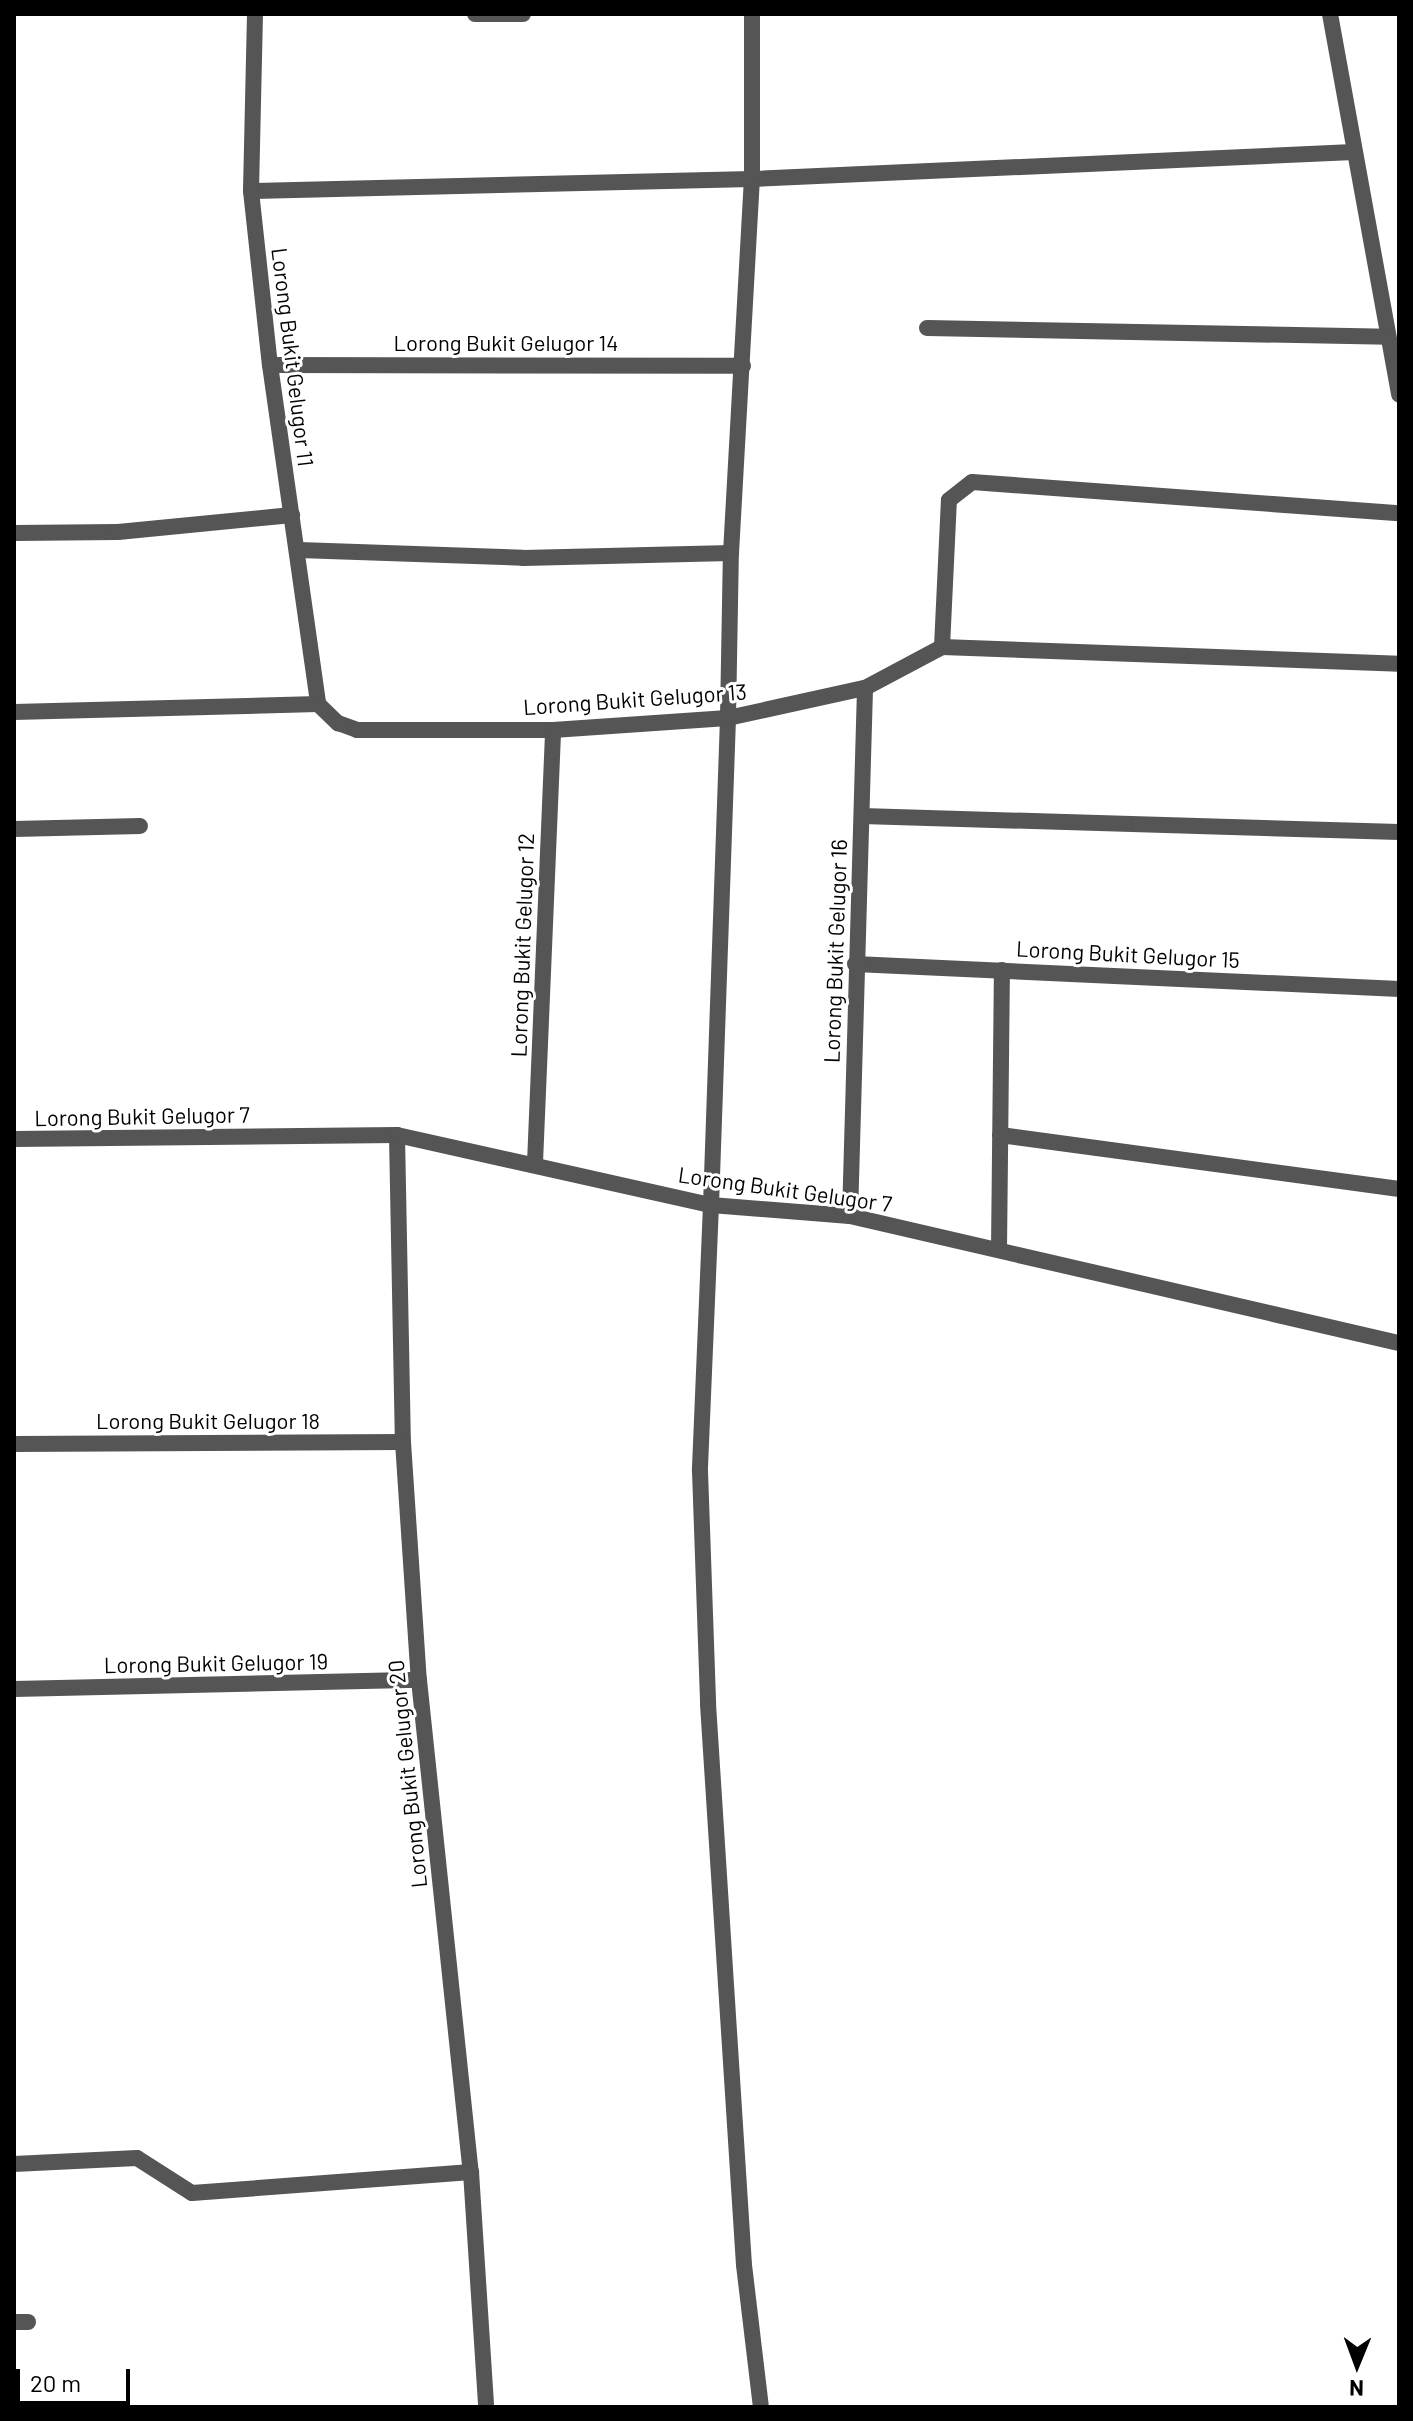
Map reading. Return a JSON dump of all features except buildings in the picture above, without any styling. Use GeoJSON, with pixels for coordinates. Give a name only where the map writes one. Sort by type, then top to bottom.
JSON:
{"type":"FeatureCollection","features":[{"type":"Feature","properties":{"kind":"street","name":"Lorong Bukit Gelugor 11"},"geometry":{"type":"LineString","coordinates":[[255,14],[251,191],[270,365],[299,550],[318,704]]}},
{"type":"Feature","properties":{"kind":"street"},"geometry":{"type":"LineString","coordinates":[[475,14],[523,14]]}},
{"type":"Feature","properties":{"kind":"street"},"geometry":{"type":"LineString","coordinates":[[752,14],[752,179],[731,553],[728,718],[700,1471],[708,1704],[744,2265],[761,2407]]}},
{"type":"Feature","properties":{"kind":"street"},"geometry":{"type":"LineString","coordinates":[[1330,14],[1399,395]]}},
{"type":"Feature","properties":{"kind":"street"},"geometry":{"type":"LineString","coordinates":[[251,191],[752,179],[1353,152]]}},
{"type":"Feature","properties":{"kind":"street"},"geometry":{"type":"LineString","coordinates":[[927,328],[1388,337]]}},
{"type":"Feature","properties":{"kind":"street","name":"Lorong Bukit Gelugor 14"},"geometry":{"type":"LineString","coordinates":[[270,365],[743,366]]}},
{"type":"Feature","properties":{"kind":"street"},"geometry":{"type":"LineString","coordinates":[[1399,513],[972,482],[949,500],[942,647],[1399,664]]}},
{"type":"Feature","properties":{"kind":"street"},"geometry":{"type":"LineString","coordinates":[[14,533],[118,532],[292,515]]}},
{"type":"Feature","properties":{"kind":"street"},"geometry":{"type":"LineString","coordinates":[[299,550],[523,558],[731,553]]}},
{"type":"Feature","properties":{"kind":"street","name":"Lorong Bukit Gelugor 13"},"geometry":{"type":"LineString","coordinates":[[318,704],[338,723],[357,730],[553,730],[728,718],[865,688],[942,647]]}},
{"type":"Feature","properties":{"kind":"street","name":"Lorong Bukit Gelugor 16"},"geometry":{"type":"LineString","coordinates":[[850,1216],[865,688]]}},
{"type":"Feature","properties":{"kind":"street"},"geometry":{"type":"LineString","coordinates":[[14,712],[318,704]]}},
{"type":"Feature","properties":{"kind":"street","name":"Lorong Bukit Gelugor 12"},"geometry":{"type":"LineString","coordinates":[[535,1163],[553,730]]}},
{"type":"Feature","properties":{"kind":"street"},"geometry":{"type":"LineString","coordinates":[[862,816],[1399,832]]}},
{"type":"Feature","properties":{"kind":"street"},"geometry":{"type":"LineString","coordinates":[[14,829],[140,826]]}},
{"type":"Feature","properties":{"kind":"street","name":"Lorong Bukit Gelugor 15"},"geometry":{"type":"LineString","coordinates":[[855,964],[1399,989]]}},
{"type":"Feature","properties":{"kind":"street"},"geometry":{"type":"LineString","coordinates":[[999,1250],[1002,970]]}},
{"type":"Feature","properties":{"kind":"street","name":"Lorong Bukit Gelugor 7"},"geometry":{"type":"LineString","coordinates":[[14,1139],[397,1135],[535,1163],[711,1205],[850,1216],[1399,1343]]}},
{"type":"Feature","properties":{"kind":"street","name":"Lorong Bukit Gelugor 20"},"geometry":{"type":"LineString","coordinates":[[397,1135],[403,1442],[419,1680],[471,2172],[486,2407]]}},
{"type":"Feature","properties":{"kind":"street"},"geometry":{"type":"LineString","coordinates":[[1000,1135],[1399,1189]]}},
{"type":"Feature","properties":{"kind":"street","name":"Lorong Bukit Gelugor 18"},"geometry":{"type":"LineString","coordinates":[[14,1444],[403,1442]]}},
{"type":"Feature","properties":{"kind":"street","name":"Lorong Bukit Gelugor 19"},"geometry":{"type":"LineString","coordinates":[[14,1689],[419,1680]]}},
{"type":"Feature","properties":{"kind":"street"},"geometry":{"type":"LineString","coordinates":[[14,2164],[137,2158],[192,2193],[471,2172]]}}]}
